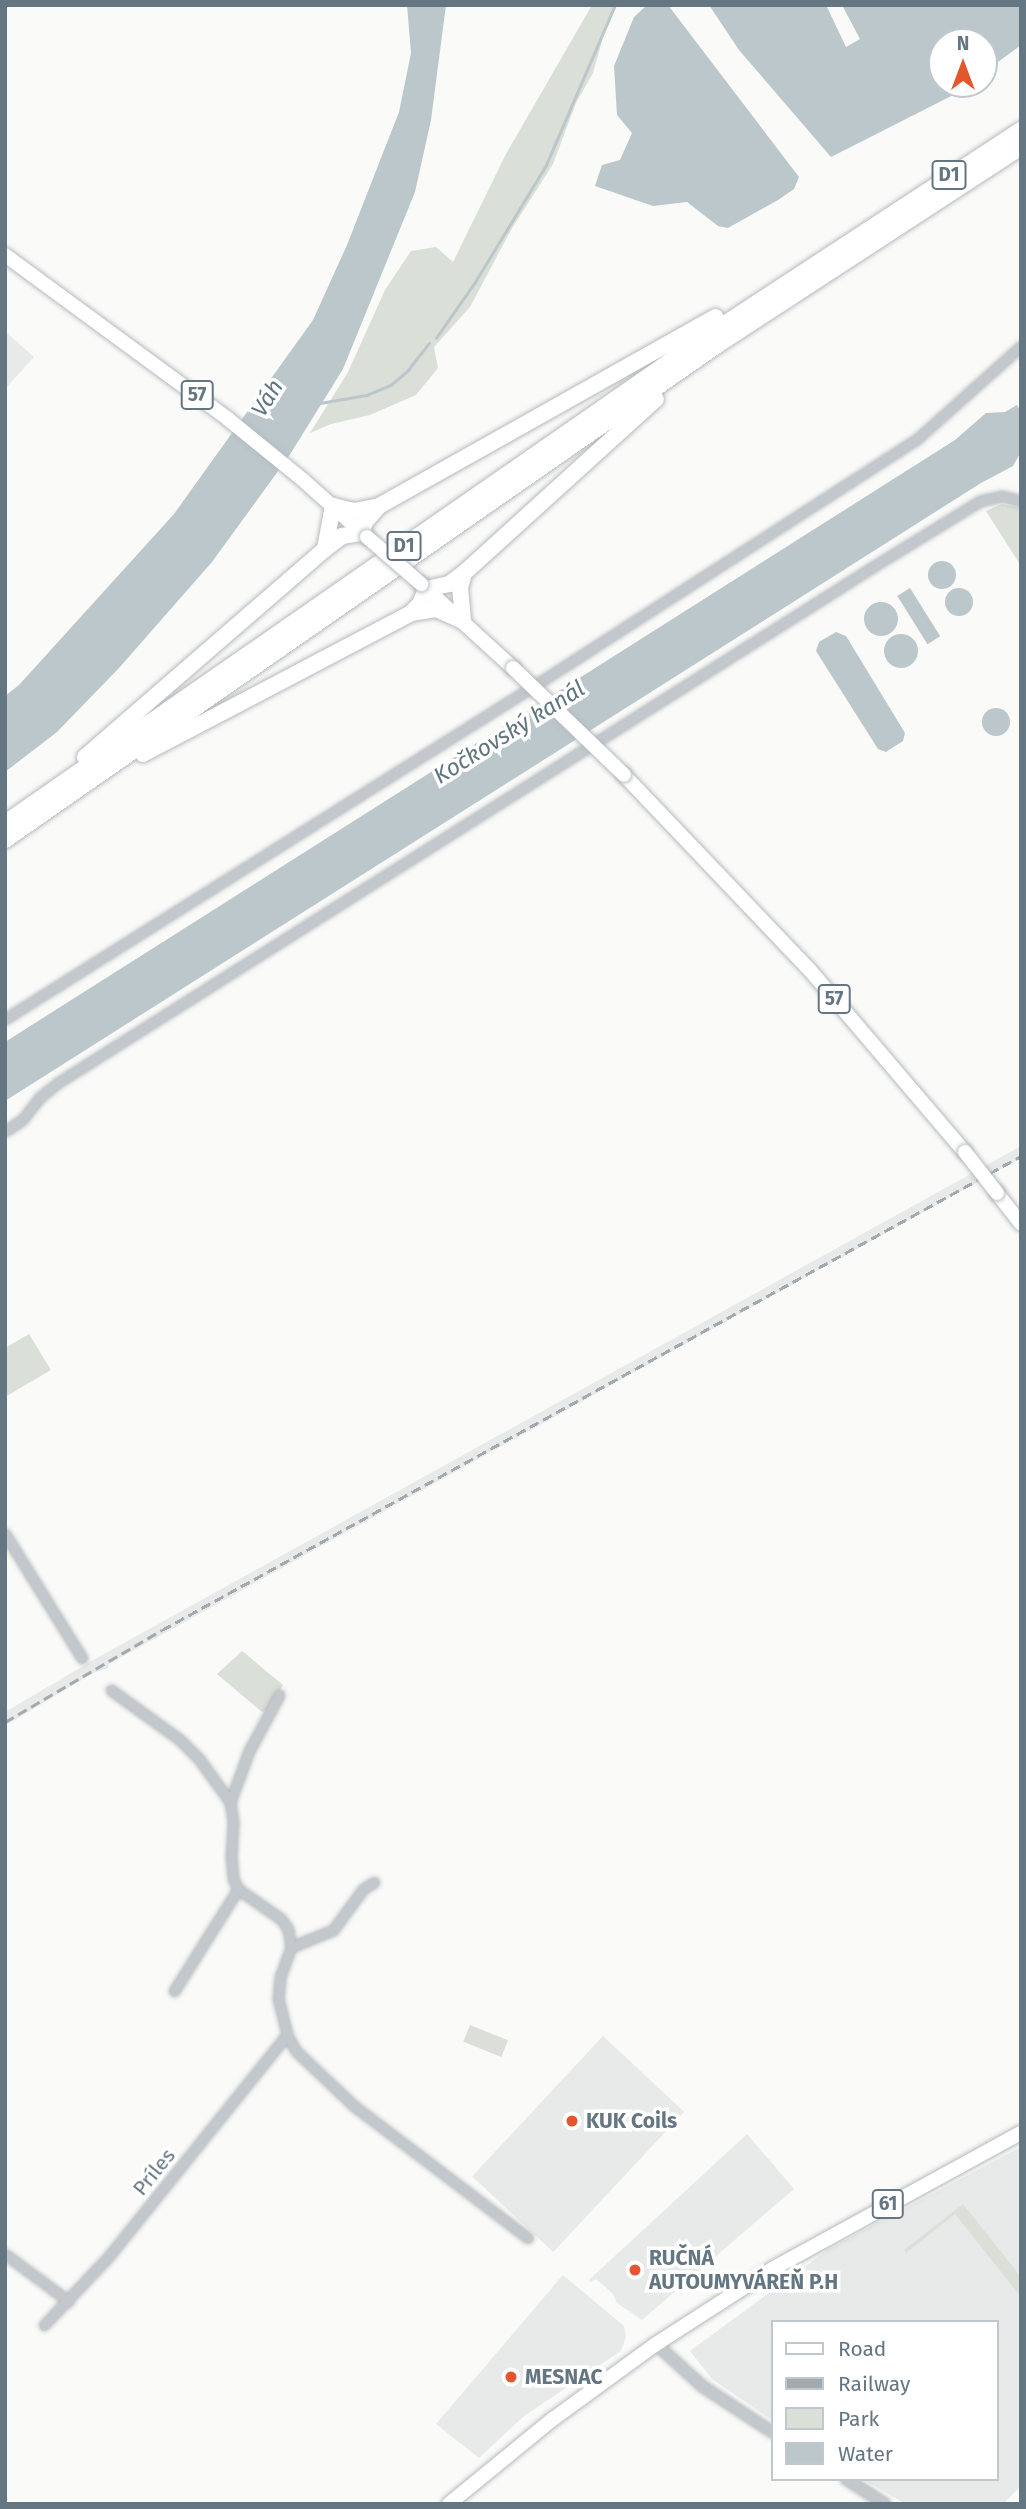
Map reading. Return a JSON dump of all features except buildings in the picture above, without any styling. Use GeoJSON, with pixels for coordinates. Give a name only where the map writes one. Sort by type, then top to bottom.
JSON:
{"type":"FeatureCollection","features":[{"type":"Feature","properties":{"kind":"highway","name":"D1"},"geometry":{"type":"LineString","coordinates":[[5,823],[781,285],[1021,131]]}},
{"type":"Feature","properties":{"kind":"highway","name":"D1"},"geometry":{"type":"LineString","coordinates":[[5,840],[716,346],[1021,147]]}},
{"type":"Feature","properties":{"kind":"highway"},"geometry":{"type":"LineString","coordinates":[[325,549],[331,504],[354,511],[379,506],[759,292],[781,285]]}},
{"type":"Feature","properties":{"kind":"highway"},"geometry":{"type":"LineString","coordinates":[[118,762],[150,751],[411,613],[420,604],[424,587],[449,583],[464,573],[716,346]]}},
{"type":"Feature","properties":{"kind":"highway"},"geometry":{"type":"LineString","coordinates":[[27,808],[325,549],[351,533],[365,535],[365,522],[379,506]]}},
{"type":"Feature","properties":{"kind":"highway"},"geometry":{"type":"LineString","coordinates":[[411,613],[436,609],[463,621],[460,588],[464,573]]}},
{"type":"Feature","properties":{"kind":"main road","name":"57"},"geometry":{"type":"LineString","coordinates":[[5,255],[210,405],[331,504],[463,621],[624,775],[800,960],[965,1152],[1021,1224]]}},
{"type":"Feature","properties":{"kind":"main road","name":"61"},"geometry":{"type":"LineString","coordinates":[[449,2504],[553,2419],[656,2344],[774,2268],[1021,2133]]}},
{"type":"Feature","properties":{"kind":"street"},"geometry":{"type":"LineString","coordinates":[[5,1018],[247,868],[917,439],[1021,346]]}},
{"type":"Feature","properties":{"kind":"street"},"geometry":{"type":"LineString","coordinates":[[5,1131],[22,1120],[39,1098],[59,1082],[882,561],[985,499],[1002,496],[1021,501]]}},
{"type":"Feature","properties":{"kind":"street"},"geometry":{"type":"LineString","coordinates":[[5,1534],[82,1658]]}},
{"type":"Feature","properties":{"kind":"street"},"geometry":{"type":"LineString","coordinates":[[111,1690],[159,1721],[198,1759],[230,1802],[233,1822],[231,1869],[238,1889],[281,1919],[288,1929],[291,1947],[280,1977],[278,1998],[287,2035],[296,2050],[320,2077],[355,2106],[528,2238]]}},
{"type":"Feature","properties":{"kind":"street"},"geometry":{"type":"LineString","coordinates":[[230,1802],[249,1751],[279,1695]]}},
{"type":"Feature","properties":{"kind":"street"},"geometry":{"type":"LineString","coordinates":[[291,1947],[333,1930],[363,1889],[374,1882]]}},
{"type":"Feature","properties":{"kind":"street"},"geometry":{"type":"LineString","coordinates":[[174,1991],[238,1889]]}},
{"type":"Feature","properties":{"kind":"street","name":"Príles"},"geometry":{"type":"LineString","coordinates":[[44,2325],[109,2256],[287,2035]]}},
{"type":"Feature","properties":{"kind":"street"},"geometry":{"type":"LineString","coordinates":[[5,2254],[68,2301]]}},
{"type":"Feature","properties":{"kind":"street"},"geometry":{"type":"LineString","coordinates":[[656,2344],[702,2386],[771,2431]]}},
{"type":"Feature","properties":{"kind":"street"},"geometry":{"type":"LineString","coordinates":[[849,2481],[885,2504]]}},
{"type":"Feature","properties":{"kind":"shaded area"},"geometry":{"type":"Polygon","coordinates":[[[5,331],[34,357],[5,389],[5,331]]]}},
{"type":"Feature","properties":{"kind":"shaded area"},"geometry":{"type":"Polygon","coordinates":[[[1021,1146],[1021,1158],[109,1664],[108,1668],[93,1673],[5,1726],[5,1712],[95,1659],[1021,1146]]]}},
{"type":"Feature","properties":{"kind":"shaded area"},"geometry":{"type":"Polygon","coordinates":[[[603,2036],[684,2112],[553,2252],[472,2176],[603,2036]]]}},
{"type":"Feature","properties":{"kind":"shaded area"},"geometry":{"type":"Polygon","coordinates":[[[747,2134],[794,2189],[642,2320],[617,2303],[613,2294],[596,2279],[591,2282],[589,2280],[747,2134]]]}},
{"type":"Feature","properties":{"kind":"shaded area"},"geometry":{"type":"Polygon","coordinates":[[[1021,2147],[1021,2486],[1003,2504],[906,2504],[866,2481],[998,2481],[998,2320],[771,2320],[771,2419],[712,2379],[690,2351],[830,2248],[1021,2147]]]}},
{"type":"Feature","properties":{"kind":"shaded area"},"geometry":{"type":"Polygon","coordinates":[[[563,2275],[624,2326],[626,2337],[621,2351],[524,2416],[479,2458],[436,2424],[563,2275]]]}},
{"type":"Feature","properties":{"kind":"green space"},"geometry":{"type":"Polygon","coordinates":[[[592,5],[617,5],[607,23],[593,73],[576,103],[553,164],[511,230],[470,307],[434,347],[438,368],[416,395],[370,415],[331,424],[310,433],[348,372],[385,290],[411,251],[436,247],[453,262],[506,154],[592,5]]]}},
{"type":"Feature","properties":{"kind":"green space"},"geometry":{"type":"Polygon","coordinates":[[[1002,504],[1021,508],[1021,566],[986,511],[1002,504]]]}},
{"type":"Feature","properties":{"kind":"green space"},"geometry":{"type":"Polygon","coordinates":[[[29,1334],[51,1370],[5,1397],[5,1348],[29,1334]]]}},
{"type":"Feature","properties":{"kind":"green space"},"geometry":{"type":"Polygon","coordinates":[[[242,1651],[283,1685],[267,1710],[262,1712],[217,1674],[242,1651]]]}},
{"type":"Feature","properties":{"kind":"green space"},"geometry":{"type":"Polygon","coordinates":[[[470,2025],[508,2040],[501,2057],[463,2042],[470,2025]]]}},
{"type":"Feature","properties":{"kind":"green space"},"geometry":{"type":"Polygon","coordinates":[[[963,2204],[1021,2277],[1021,2297],[955,2214],[906,2253],[904,2250],[963,2204]]]}},
{"type":"Feature","properties":{"kind":"water","name":"Váh"},"geometry":{"type":"Polygon","coordinates":[[[407,5],[446,5],[431,120],[415,192],[343,369],[289,456],[212,562],[119,668],[57,732],[5,772],[5,696],[19,685],[174,514],[313,320],[347,245],[399,112],[411,53],[407,5]]]}},
{"type":"Feature","properties":{"kind":"water"},"geometry":{"type":"Polygon","coordinates":[[[647,5],[668,5],[799,177],[794,189],[728,228],[718,226],[687,202],[653,206],[595,186],[602,165],[620,160],[632,133],[617,115],[614,66],[634,17],[647,5]]]}},
{"type":"Feature","properties":{"kind":"water"},"geometry":{"type":"Polygon","coordinates":[[[709,5],[826,5],[846,47],[860,39],[842,5],[1021,5],[1021,45],[998,62],[998,28],[928,28],[928,98],[947,98],[831,157],[739,50],[709,5]]]}},
{"type":"Feature","properties":{"kind":"water","name":"Kočkovský kanál"},"geometry":{"type":"Polygon","coordinates":[[[1017,405],[1021,412],[1021,452],[1013,466],[981,483],[5,1101],[5,1042],[955,440],[986,413],[1005,412],[1017,405]]]}},
{"type":"Feature","properties":{"kind":"water"},"geometry":{"type":"Polygon","coordinates":[[[942,561],[952,565],[956,575],[952,585],[942,589],[932,585],[928,575],[932,565],[942,561]]]}},
{"type":"Feature","properties":{"kind":"water"},"geometry":{"type":"Polygon","coordinates":[[[910,588],[940,636],[927,644],[897,596],[910,588]]]}},
{"type":"Feature","properties":{"kind":"water"},"geometry":{"type":"Polygon","coordinates":[[[959,588],[969,592],[973,602],[969,612],[959,616],[949,612],[945,602],[949,592],[959,588]]]}},
{"type":"Feature","properties":{"kind":"water"},"geometry":{"type":"Polygon","coordinates":[[[881,602],[893,607],[898,619],[893,631],[881,636],[869,631],[864,619],[869,607],[881,602]]]}},
{"type":"Feature","properties":{"kind":"water"},"geometry":{"type":"Polygon","coordinates":[[[836,632],[846,636],[905,733],[903,741],[886,752],[878,749],[816,651],[819,642],[836,632]]]}},
{"type":"Feature","properties":{"kind":"water"},"geometry":{"type":"Polygon","coordinates":[[[901,634],[913,639],[918,651],[913,663],[901,668],[889,663],[884,651],[889,639],[901,634]]]}},
{"type":"Feature","properties":{"kind":"water"},"geometry":{"type":"Polygon","coordinates":[[[996,708],[1006,712],[1010,722],[1006,732],[996,736],[986,732],[982,722],[986,712],[996,708]]]}},
{"type":"Feature","properties":{"kind":"waterway"},"geometry":{"type":"LineString","coordinates":[[436,338],[475,282],[546,165],[615,5]]}},
{"type":"Feature","properties":{"kind":"waterway"},"geometry":{"type":"LineString","coordinates":[[320,403],[367,395],[391,385],[408,370],[429,343]]}},
{"type":"Feature","properties":{"kind":"railway"},"geometry":{"type":"LineString","coordinates":[[5,1722],[162,1630],[1021,1156]]}},
{"type":"Feature","properties":{"kind":"place","name":"KUK Coils"},"geometry":{"type":"Point","coordinates":[572,2121]}},
{"type":"Feature","properties":{"kind":"place","name":"RUČNÁ AUTOUMYVÁREŇ P.H"},"geometry":{"type":"Point","coordinates":[635,2270]}},
{"type":"Feature","properties":{"kind":"place","name":"MESNAC"},"geometry":{"type":"Point","coordinates":[511,2377]}}]}
